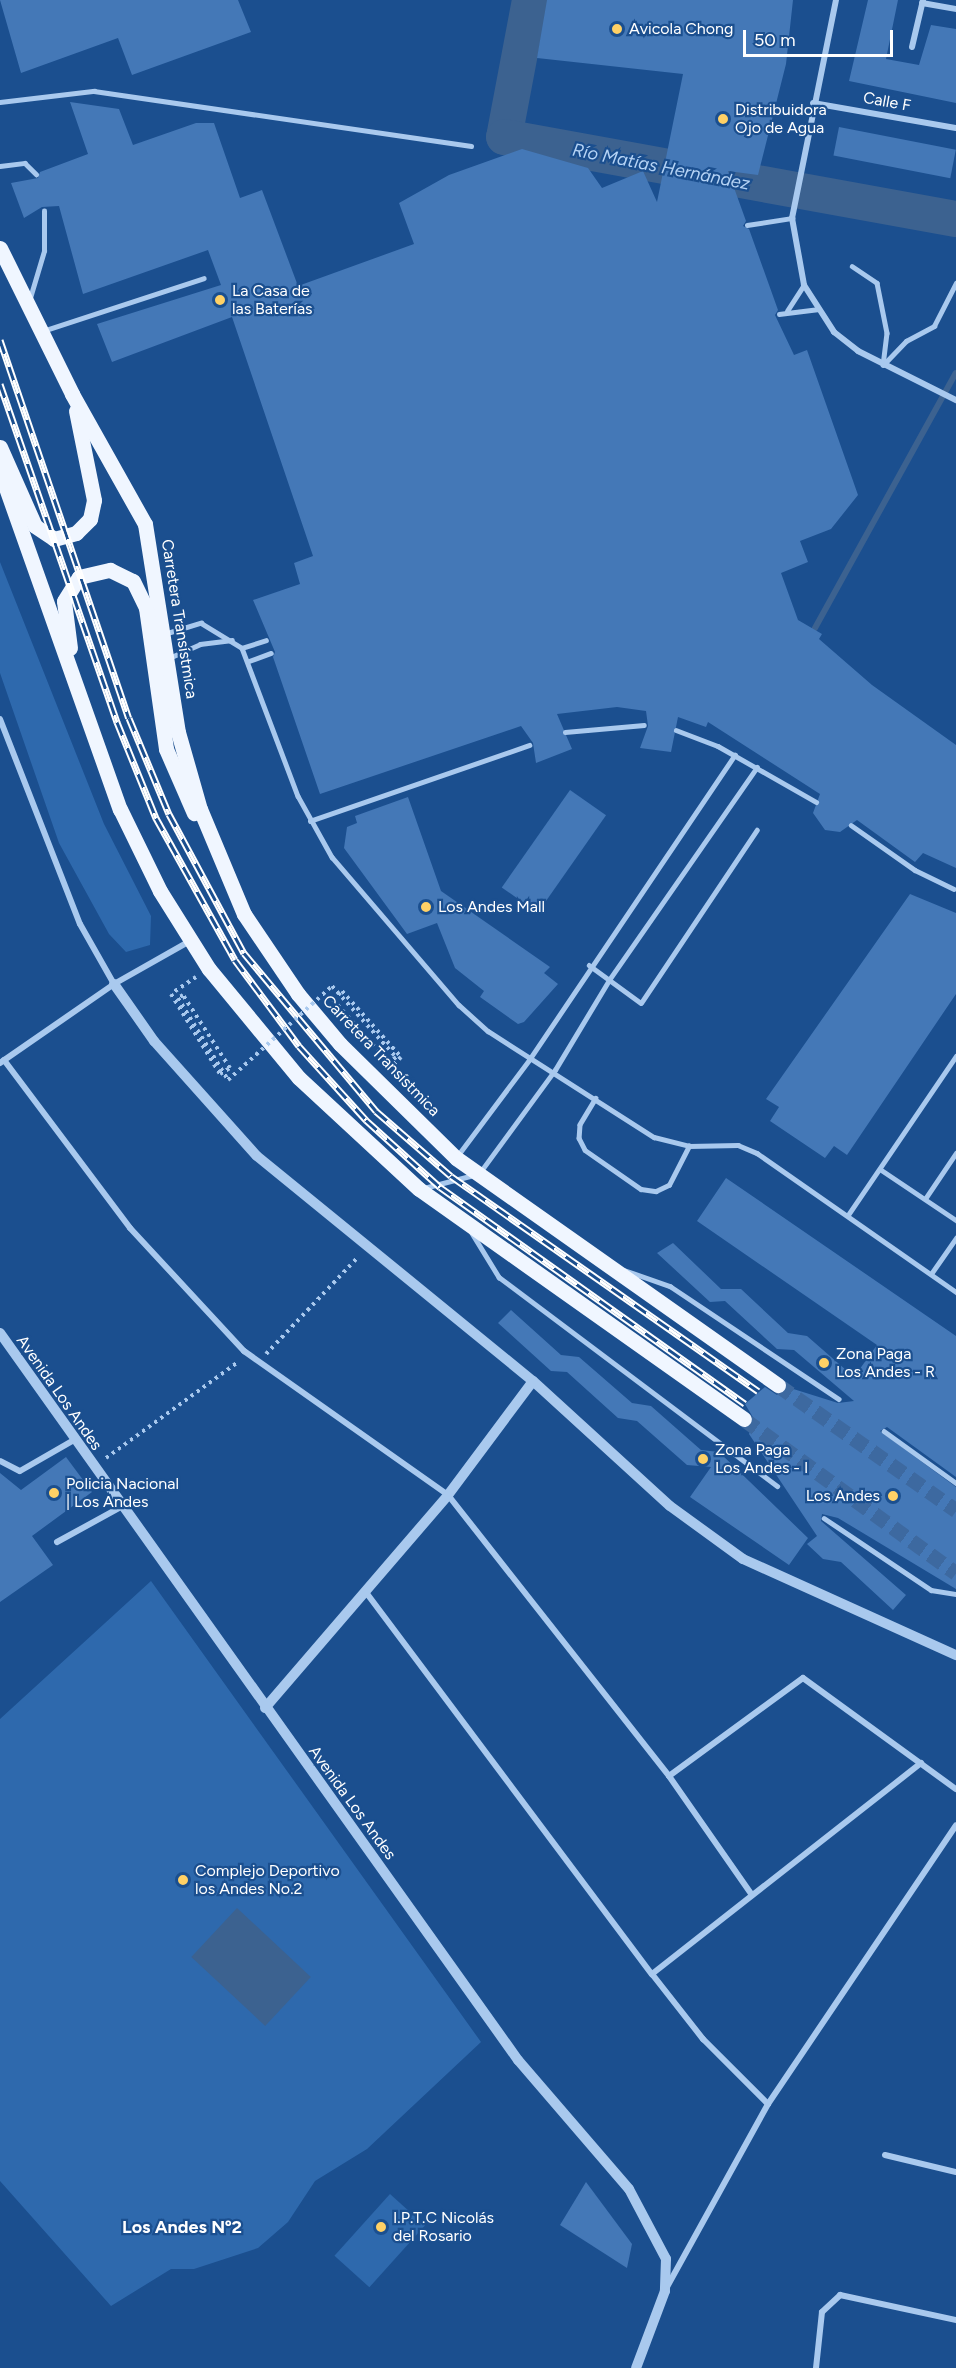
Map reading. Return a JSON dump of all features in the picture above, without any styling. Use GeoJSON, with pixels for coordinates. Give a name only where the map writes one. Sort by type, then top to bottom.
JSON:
{"type":"FeatureCollection","features":[{"type":"Feature","properties":{"kind":"main road","name":"Carretera Transístmica"},"geometry":{"type":"LineString","coordinates":[[0,248],[72,394],[145,524],[188,771],[222,866],[244,914],[298,994],[377,1081],[456,1158],[778,1385]]}},
{"type":"Feature","properties":{"kind":"main road"},"geometry":{"type":"LineString","coordinates":[[0,447],[35,526],[54,538],[76,533],[90,519],[94,500],[72,394]]}},
{"type":"Feature","properties":{"kind":"main road"},"geometry":{"type":"LineString","coordinates":[[0,471],[120,809],[190,941],[209,969],[299,1078],[419,1189],[744,1419]]}},
{"type":"Feature","properties":{"kind":"main road"},"geometry":{"type":"LineString","coordinates":[[120,809],[63,614],[72,584],[99,570],[122,573],[142,596],[166,749],[222,866]]}},
{"type":"Feature","properties":{"kind":"street"},"geometry":{"type":"LineString","coordinates":[[836,0],[813,103],[792,218],[804,285],[817,309],[834,332],[883,365],[956,400]]}},
{"type":"Feature","properties":{"kind":"street"},"geometry":{"type":"LineString","coordinates":[[912,47],[922,1],[956,9]]}},
{"type":"Feature","properties":{"kind":"street","name":"Calle F"},"geometry":{"type":"LineString","coordinates":[[813,103],[956,128]]}},
{"type":"Feature","properties":{"kind":"street"},"geometry":{"type":"LineString","coordinates":[[0,719],[75,914],[114,984],[154,1041],[257,1156],[533,1381],[656,1494],[743,1559],[956,1655]]}},
{"type":"Feature","properties":{"kind":"street"},"geometry":{"type":"LineString","coordinates":[[190,941],[114,984],[2,1062],[130,1228],[248,1355],[448,1495],[669,1776],[752,1895]]}},
{"type":"Feature","properties":{"kind":"street","name":"Avenida Los Andes"},"geometry":{"type":"LineString","coordinates":[[2,1340],[518,2060],[629,2189],[666,2259],[665,2291],[636,2368]]}},
{"type":"Feature","properties":{"kind":"street"},"geometry":{"type":"LineString","coordinates":[[265,1708],[448,1495],[533,1381]]}},
{"type":"Feature","properties":{"kind":"street"},"geometry":{"type":"LineString","coordinates":[[0,1461],[20,1471],[74,1440]]}},
{"type":"Feature","properties":{"kind":"street"},"geometry":{"type":"LineString","coordinates":[[57,1542],[121,1507]]}},
{"type":"Feature","properties":{"kind":"street"},"geometry":{"type":"LineString","coordinates":[[365,1591],[703,2039],[768,2104]]}},
{"type":"Feature","properties":{"kind":"street"},"geometry":{"type":"LineString","coordinates":[[669,1776],[803,1678],[956,1789]]}},
{"type":"Feature","properties":{"kind":"street"},"geometry":{"type":"LineString","coordinates":[[652,1974],[921,1763]]}},
{"type":"Feature","properties":{"kind":"street"},"geometry":{"type":"LineString","coordinates":[[665,2291],[768,2104],[956,1825]]}},
{"type":"Feature","properties":{"kind":"street"},"geometry":{"type":"LineString","coordinates":[[885,2155],[956,2172]]}},
{"type":"Feature","properties":{"kind":"street"},"geometry":{"type":"LineString","coordinates":[[816,2368],[822,2312],[840,2295],[956,2320]]}},
{"type":"Feature","properties":{"kind":"lane"},"geometry":{"type":"LineString","coordinates":[[0,102],[94,91],[471,146]]}},
{"type":"Feature","properties":{"kind":"lane"},"geometry":{"type":"LineString","coordinates":[[0,166],[25,163],[36,174]]}},
{"type":"Feature","properties":{"kind":"lane"},"geometry":{"type":"LineString","coordinates":[[27,306],[44,251],[44,211]]}},
{"type":"Feature","properties":{"kind":"lane"},"geometry":{"type":"LineString","coordinates":[[747,225],[792,218]]}},
{"type":"Feature","properties":{"kind":"lane"},"geometry":{"type":"LineString","coordinates":[[852,266],[877,283],[888,333],[883,365]]}},
{"type":"Feature","properties":{"kind":"lane"},"geometry":{"type":"LineString","coordinates":[[40,332],[204,278]]}},
{"type":"Feature","properties":{"kind":"lane"},"geometry":{"type":"LineString","coordinates":[[883,365],[906,341],[934,326],[956,283]]}},
{"type":"Feature","properties":{"kind":"lane"},"geometry":{"type":"LineString","coordinates":[[787,310],[804,285]]}},
{"type":"Feature","properties":{"kind":"lane"},"geometry":{"type":"LineString","coordinates":[[779,314],[787,310],[817,309]]}},
{"type":"Feature","properties":{"kind":"lane"},"geometry":{"type":"LineString","coordinates":[[164,634],[201,623],[242,648],[310,821],[332,857],[459,1005],[529,1060],[555,1070],[654,1137],[689,1146],[721,1144],[757,1153],[956,1292]]}},
{"type":"Feature","properties":{"kind":"lane"},"geometry":{"type":"LineString","coordinates":[[167,659],[200,644],[232,640]]}},
{"type":"Feature","properties":{"kind":"lane"},"geometry":{"type":"LineString","coordinates":[[242,648],[266,640]]}},
{"type":"Feature","properties":{"kind":"lane"},"geometry":{"type":"LineString","coordinates":[[249,662],[271,653]]}},
{"type":"Feature","properties":{"kind":"lane"},"geometry":{"type":"LineString","coordinates":[[565,732],[644,725]]}},
{"type":"Feature","properties":{"kind":"lane"},"geometry":{"type":"LineString","coordinates":[[676,730],[735,755],[816,802]]}},
{"type":"Feature","properties":{"kind":"lane"},"geometry":{"type":"LineString","coordinates":[[310,821],[529,745]]}},
{"type":"Feature","properties":{"kind":"lane"},"geometry":{"type":"LineString","coordinates":[[456,1158],[529,1060],[589,965],[735,755]]}},
{"type":"Feature","properties":{"kind":"lane"},"geometry":{"type":"LineString","coordinates":[[419,1189],[478,1174],[555,1070],[609,980],[757,767]]}},
{"type":"Feature","properties":{"kind":"lane"},"geometry":{"type":"LineString","coordinates":[[850,825],[915,870],[954,889]]}},
{"type":"Feature","properties":{"kind":"lane"},"geometry":{"type":"LineString","coordinates":[[589,965],[641,1003],[757,830]]}},
{"type":"Feature","properties":{"kind":"lane"},"geometry":{"type":"LineString","coordinates":[[848,1215],[956,1056]]}},
{"type":"Feature","properties":{"kind":"lane"},"geometry":{"type":"LineString","coordinates":[[596,1098],[580,1125],[579,1138],[585,1150],[642,1189],[669,1185],[689,1146]]}},
{"type":"Feature","properties":{"kind":"lane"},"geometry":{"type":"LineString","coordinates":[[925,1199],[956,1153]]}},
{"type":"Feature","properties":{"kind":"lane"},"geometry":{"type":"LineString","coordinates":[[880,1169],[956,1220]]}},
{"type":"Feature","properties":{"kind":"lane"},"geometry":{"type":"LineString","coordinates":[[466,1223],[498,1277],[777,1486]]}},
{"type":"Feature","properties":{"kind":"lane"},"geometry":{"type":"LineString","coordinates":[[931,1275],[956,1238]]}},
{"type":"Feature","properties":{"kind":"lane"},"geometry":{"type":"LineString","coordinates":[[610,1267],[670,1286],[839,1399]]}},
{"type":"Feature","properties":{"kind":"lane"},"geometry":{"type":"LineString","coordinates":[[884,1431],[956,1483]]}},
{"type":"Feature","properties":{"kind":"lane"},"geometry":{"type":"LineString","coordinates":[[824,1518],[931,1590],[956,1594]]}},
{"type":"Feature","properties":{"kind":"path"},"geometry":{"type":"LineString","coordinates":[[209,969],[171,994],[220,1074],[230,1068],[183,995],[178,998],[228,1080],[332,986],[396,1057],[389,1063],[333,1000],[342,991],[401,1057],[377,1081]]}},
{"type":"Feature","properties":{"kind":"path"},"geometry":{"type":"LineString","coordinates":[[258,1362],[369,1245]]}},
{"type":"Feature","properties":{"kind":"path"},"geometry":{"type":"LineString","coordinates":[[93,1467],[248,1355]]}},
{"type":"Feature","properties":{"kind":"shaded area"},"geometry":{"type":"Polygon","coordinates":[[[0,562],[104,824],[151,916],[150,945],[126,952],[109,934],[59,843],[0,673],[0,562]]]}},
{"type":"Feature","properties":{"kind":"shaded area","name":"Complejo Deportivo los Andes No.2"},"geometry":{"type":"Polygon","coordinates":[[[151,1581],[481,2042],[367,2149],[315,2181],[288,2222],[258,2248],[194,2269],[171,2269],[111,2306],[0,2181],[0,1719],[151,1581]]]}},
{"type":"Feature","properties":{"kind":"shaded area"},"geometry":{"type":"Polygon","coordinates":[[[237,1908],[311,1977],[265,2026],[191,1957],[237,1908]]]}},
{"type":"Feature","properties":{"kind":"shaded area"},"geometry":{"type":"Polygon","coordinates":[[[390,2194],[425,2225],[369,2287],[334,2256],[390,2194]]]}},
{"type":"Feature","properties":{"kind":"building"},"geometry":{"type":"Polygon","coordinates":[[[0,0],[238,0],[251,32],[132,75],[118,38],[21,73],[0,0]]]}},
{"type":"Feature","properties":{"kind":"building"},"geometry":{"type":"Polygon","coordinates":[[[547,0],[793,0],[786,64],[758,175],[728,171],[746,221],[743,226],[749,229],[778,310],[775,315],[794,355],[807,350],[858,495],[831,529],[800,541],[808,562],[781,573],[798,620],[822,634],[819,639],[872,685],[956,745],[956,868],[923,853],[915,862],[857,820],[840,832],[825,830],[813,813],[820,794],[708,722],[706,727],[678,717],[671,752],[640,748],[648,726],[646,711],[617,707],[557,714],[572,749],[536,763],[533,743],[521,726],[320,794],[273,657],[275,652],[253,600],[300,584],[294,563],[313,556],[232,317],[112,362],[97,324],[221,285],[208,250],[83,294],[59,206],[42,207],[24,218],[11,183],[38,178],[40,172],[88,154],[70,102],[119,109],[133,145],[196,123],[214,123],[240,198],[262,190],[298,286],[414,244],[399,203],[449,175],[522,149],[588,168],[602,188],[643,171],[657,202],[683,74],[537,58],[547,0]]]}},
{"type":"Feature","properties":{"kind":"building"},"geometry":{"type":"Polygon","coordinates":[[[868,0],[898,0],[886,59],[919,65],[931,25],[956,29],[956,103],[849,81],[868,0]]]}},
{"type":"Feature","properties":{"kind":"building"},"geometry":{"type":"Polygon","coordinates":[[[839,127],[956,150],[950,178],[833,155],[839,127]]]}},
{"type":"Feature","properties":{"kind":"building"},"geometry":{"type":"Polygon","coordinates":[[[570,790],[606,815],[538,913],[502,887],[570,790]]]}},
{"type":"Feature","properties":{"kind":"building","name":"Los Andes Mall"},"geometry":{"type":"Polygon","coordinates":[[[408,797],[441,891],[550,967],[544,973],[558,984],[524,1022],[518,1024],[480,997],[484,991],[455,968],[437,923],[407,934],[344,848],[347,827],[357,823],[355,816],[408,797]]]}},
{"type":"Feature","properties":{"kind":"building"},"geometry":{"type":"Polygon","coordinates":[[[910,894],[956,913],[956,994],[847,1155],[834,1146],[825,1158],[770,1121],[779,1107],[766,1099],[910,894]]]}},
{"type":"Feature","properties":{"kind":"building"},"geometry":{"type":"Polygon","coordinates":[[[726,1178],[956,1336],[956,1477],[887,1427],[880,1431],[956,1487],[956,1589],[838,1518],[822,1514],[821,1521],[906,1595],[893,1610],[841,1562],[823,1559],[807,1544],[817,1536],[749,1434],[754,1419],[745,1404],[765,1387],[777,1395],[787,1387],[838,1403],[854,1401],[794,1350],[777,1349],[725,1301],[710,1302],[657,1253],[673,1243],[721,1289],[741,1289],[788,1333],[807,1336],[854,1377],[877,1345],[697,1221],[726,1178]]]}},
{"type":"Feature","properties":{"kind":"building","name":"Zona Paga Los Andes - I"},"geometry":{"type":"Polygon","coordinates":[[[511,1310],[561,1355],[579,1357],[632,1403],[651,1406],[701,1450],[719,1452],[808,1538],[789,1565],[690,1497],[711,1467],[687,1465],[637,1421],[618,1418],[567,1372],[551,1371],[498,1323],[511,1310]]]}},
{"type":"Feature","properties":{"kind":"building"},"geometry":{"type":"Polygon","coordinates":[[[66,1457],[92,1492],[32,1536],[53,1565],[0,1602],[0,1473],[21,1490],[66,1457]]]}},
{"type":"Feature","properties":{"kind":"building"},"geometry":{"type":"Polygon","coordinates":[[[586,2182],[632,2244],[627,2268],[560,2225],[586,2182]]]}},
{"type":"Feature","properties":{"kind":"waterway","name":"Río Matías Hernández"},"geometry":{"type":"LineString","coordinates":[[530,0],[504,137],[956,219]]}},
{"type":"Feature","properties":{"kind":"waterway"},"geometry":{"type":"LineString","coordinates":[[815,628],[956,373]]}},
{"type":"Feature","properties":{"kind":"tunnel"},"geometry":{"type":"LineString","coordinates":[[778,1385],[956,1510]]}},
{"type":"Feature","properties":{"kind":"tunnel"},"geometry":{"type":"LineString","coordinates":[[744,1419],[956,1573]]}},
{"type":"Feature","properties":{"kind":"railway"},"geometry":{"type":"LineString","coordinates":[[0,340],[129,718],[169,814],[244,953],[376,1111],[451,1176],[758,1391]]}},
{"type":"Feature","properties":{"kind":"railway"},"geometry":{"type":"LineString","coordinates":[[0,384],[117,722],[156,818],[235,960],[299,1046],[366,1120],[440,1187],[745,1404]]}},
{"type":"Feature","properties":{"kind":"place","name":"Avicola Chong"},"geometry":{"type":"Point","coordinates":[617,29]}},
{"type":"Feature","properties":{"kind":"place","name":"Distribuidora Ojo de Agua"},"geometry":{"type":"Point","coordinates":[723,119]}},
{"type":"Feature","properties":{"kind":"place","name":"La Casa de las Baterías"},"geometry":{"type":"Point","coordinates":[220,300]}},
{"type":"Feature","properties":{"kind":"place","name":"Los Andes Mall"},"geometry":{"type":"Point","coordinates":[426,907]}},
{"type":"Feature","properties":{"kind":"place","name":"Zona Paga Los Andes - R"},"geometry":{"type":"Point","coordinates":[824,1363]}},
{"type":"Feature","properties":{"kind":"place","name":"Zona Paga Los Andes - I"},"geometry":{"type":"Point","coordinates":[703,1459]}},
{"type":"Feature","properties":{"kind":"place","name":"Policia Nacional | Los Andes"},"geometry":{"type":"Point","coordinates":[54,1493]}},
{"type":"Feature","properties":{"kind":"place","name":"Los Andes"},"geometry":{"type":"Point","coordinates":[893,1496]}},
{"type":"Feature","properties":{"kind":"place","name":"Complejo Deportivo los Andes No.2"},"geometry":{"type":"Point","coordinates":[183,1880]}},
{"type":"Feature","properties":{"kind":"place","name":"I.P.T.C Nicolás del Rosario"},"geometry":{"type":"Point","coordinates":[381,2227]}},
{"type":"Feature","properties":{"kind":"district","name":"Los Andes Nº2"},"geometry":{"type":"Point","coordinates":[182,2227]}}]}
